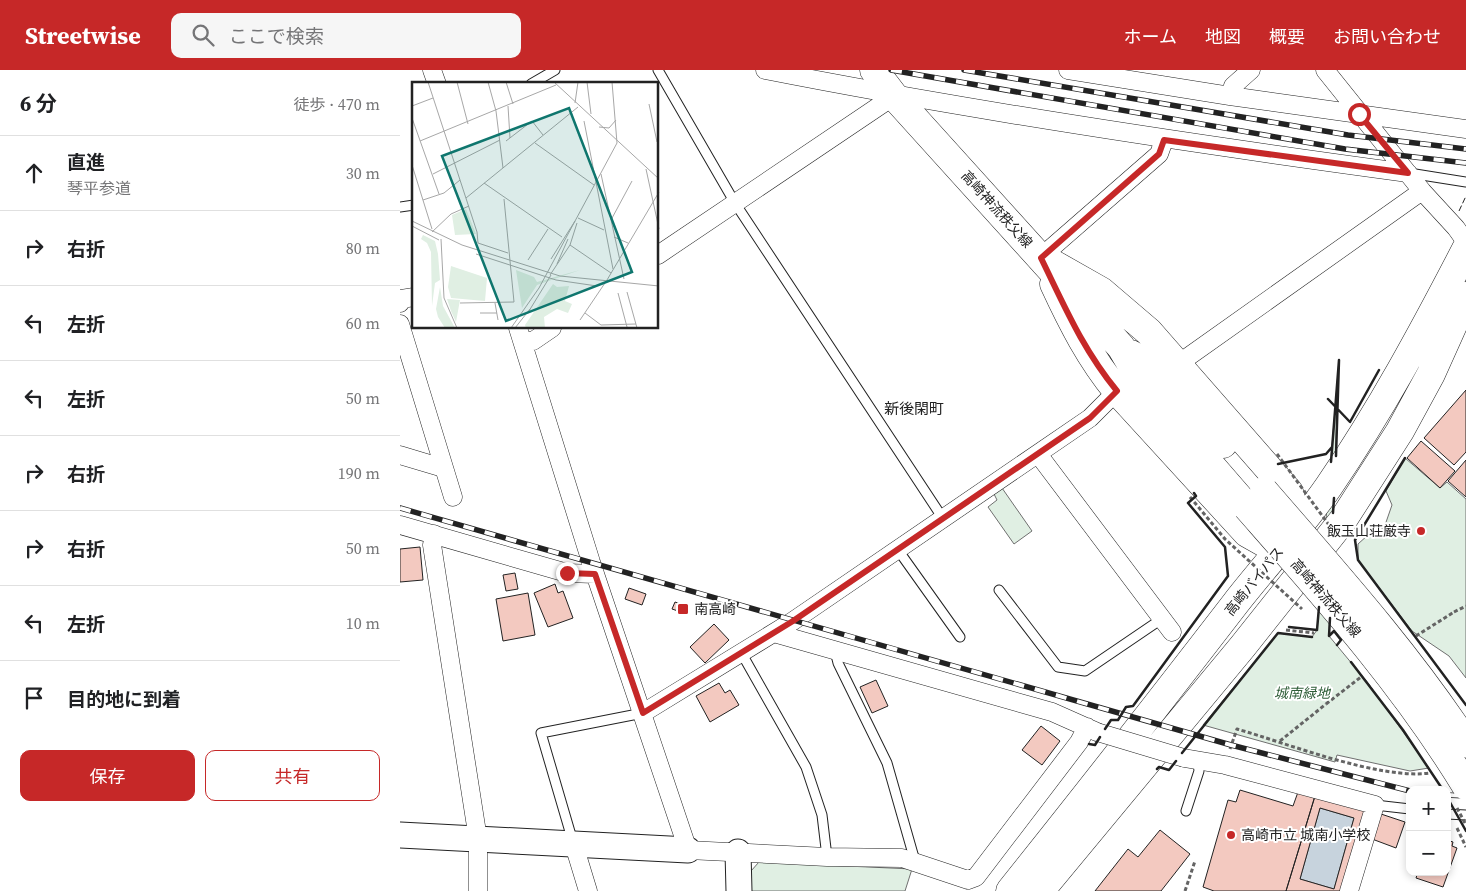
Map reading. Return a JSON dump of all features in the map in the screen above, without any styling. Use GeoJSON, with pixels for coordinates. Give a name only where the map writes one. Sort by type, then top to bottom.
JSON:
{"type":"FeatureCollection","features":[{"type":"Feature","properties":{"kind":"main road","name":"高崎神流秩父線"},"geometry":{"type":"LineString","coordinates":[[874,70],[894,96],[1121,347],[1149,394],[1256,499],[1407,660],[1440,703],[1466,743]]}},
{"type":"Feature","properties":{"kind":"main road","name":"高崎バイパス"},"geometry":{"type":"LineString","coordinates":[[1010,891],[1112,765],[1328,488],[1386,399],[1466,249]]}},
{"type":"Feature","properties":{"kind":"main road"},"geometry":{"type":"LineString","coordinates":[[1041,258],[1101,292],[1149,332],[1289,492],[1301,525],[1310,560],[1393,662],[1434,706],[1466,751]]}},
{"type":"Feature","properties":{"kind":"main road"},"geometry":{"type":"LineString","coordinates":[[1041,258],[1077,334],[1099,368],[1117,391],[1247,532],[1279,551],[1310,560]]}},
{"type":"Feature","properties":{"kind":"main road"},"geometry":{"type":"LineString","coordinates":[[1040,891],[1243,646],[1343,520],[1400,431],[1431,374],[1466,296]]}},
{"type":"Feature","properties":{"kind":"main road","name":"高崎神流秩父線"},"geometry":{"type":"LineString","coordinates":[[1256,499],[1419,715],[1466,786]]}},
{"type":"Feature","properties":{"kind":"main road"},"geometry":{"type":"LineString","coordinates":[[1393,662],[1466,780]]}},
{"type":"Feature","properties":{"kind":"street"},"geometry":{"type":"LineString","coordinates":[[432,70],[436,82]]}},
{"type":"Feature","properties":{"kind":"street"},"geometry":{"type":"LineString","coordinates":[[765,70],[894,96],[1164,140],[1408,173]]}},
{"type":"Feature","properties":{"kind":"street"},"geometry":{"type":"LineString","coordinates":[[1068,70],[1126,75],[1230,96],[1466,129]]}},
{"type":"Feature","properties":{"kind":"street"},"geometry":{"type":"LineString","coordinates":[[1230,96],[1233,86],[1251,70]]}},
{"type":"Feature","properties":{"kind":"street"},"geometry":{"type":"LineString","coordinates":[[1325,70],[1422,192],[1456,228],[1466,242]]}},
{"type":"Feature","properties":{"kind":"street"},"geometry":{"type":"LineString","coordinates":[[659,255],[894,96]]}},
{"type":"Feature","properties":{"kind":"street"},"geometry":{"type":"LineString","coordinates":[[1041,258],[1159,154],[1164,140]]}},
{"type":"Feature","properties":{"kind":"street"},"geometry":{"type":"LineString","coordinates":[[1178,364],[1422,192]]}},
{"type":"Feature","properties":{"kind":"street"},"geometry":{"type":"LineString","coordinates":[[400,303],[401,300],[412,297]]}},
{"type":"Feature","properties":{"kind":"street"},"geometry":{"type":"LineString","coordinates":[[400,324],[442,468],[453,497]]}},
{"type":"Feature","properties":{"kind":"street"},"geometry":{"type":"LineString","coordinates":[[520,334],[533,341],[551,329]]}},
{"type":"Feature","properties":{"kind":"street"},"geometry":{"type":"LineString","coordinates":[[520,334],[595,574],[688,850]]}},
{"type":"Feature","properties":{"kind":"street"},"geometry":{"type":"LineString","coordinates":[[643,713],[742,654],[898,550],[942,517],[1090,418],[1117,391]]}},
{"type":"Feature","properties":{"kind":"street"},"geometry":{"type":"LineString","coordinates":[[1038,454],[1168,625]]}},
{"type":"Feature","properties":{"kind":"street"},"geometry":{"type":"LineString","coordinates":[[400,455],[442,468]]}},
{"type":"Feature","properties":{"kind":"street"},"geometry":{"type":"LineString","coordinates":[[400,525],[567,573],[595,574]]}},
{"type":"Feature","properties":{"kind":"street"},"geometry":{"type":"LineString","coordinates":[[434,534],[432,546],[478,838],[478,891]]}},
{"type":"Feature","properties":{"kind":"street"},"geometry":{"type":"LineString","coordinates":[[774,633],[1052,712],[1092,730],[1191,760],[1225,765],[1375,805],[1349,891]]}},
{"type":"Feature","properties":{"kind":"street"},"geometry":{"type":"LineString","coordinates":[[400,835],[827,857],[902,858],[968,880],[976,877],[1073,749],[1092,730]]}},
{"type":"Feature","properties":{"kind":"street"},"geometry":{"type":"LineString","coordinates":[[574,845],[588,891]]}},
{"type":"Feature","properties":{"kind":"street"},"geometry":{"type":"LineString","coordinates":[[738,852],[739,891]]}},
{"type":"Feature","properties":{"kind":"lane"},"geometry":{"type":"LineString","coordinates":[[534,82],[556,70]]}},
{"type":"Feature","properties":{"kind":"lane"},"geometry":{"type":"LineString","coordinates":[[658,70],[735,203],[942,517]]}},
{"type":"Feature","properties":{"kind":"lane"},"geometry":{"type":"LineString","coordinates":[[1408,173],[1466,182]]}},
{"type":"Feature","properties":{"kind":"lane"},"geometry":{"type":"LineString","coordinates":[[898,550],[960,637]]}},
{"type":"Feature","properties":{"kind":"lane"},"geometry":{"type":"LineString","coordinates":[[999,590],[1058,667],[1085,671],[1168,625]]}},
{"type":"Feature","properties":{"kind":"lane"},"geometry":{"type":"LineString","coordinates":[[835,651],[838,663],[887,763],[915,861]]}},
{"type":"Feature","properties":{"kind":"lane"},"geometry":{"type":"LineString","coordinates":[[742,654],[806,767],[822,815],[827,857]]}},
{"type":"Feature","properties":{"kind":"lane"},"geometry":{"type":"LineString","coordinates":[[574,845],[541,733],[643,713]]}},
{"type":"Feature","properties":{"kind":"lane"},"geometry":{"type":"LineString","coordinates":[[1186,811],[1199,771],[1191,760]]}},
{"type":"Feature","properties":{"kind":"lane"},"geometry":{"type":"LineString","coordinates":[[1375,805],[1406,809]]}},
{"type":"Feature","properties":{"kind":"lane"},"geometry":{"type":"LineString","coordinates":[[1451,814],[1466,815]]}},
{"type":"Feature","properties":{"kind":"path"},"geometry":{"type":"LineString","coordinates":[[1190,497],[1225,539],[1306,613]]}},
{"type":"Feature","properties":{"kind":"path"},"geometry":{"type":"LineString","coordinates":[[1454,612],[1466,606]]}},
{"type":"Feature","properties":{"kind":"path"},"geometry":{"type":"LineString","coordinates":[[1278,629],[1314,633]]}},
{"type":"Feature","properties":{"kind":"path"},"geometry":{"type":"LineString","coordinates":[[1358,668],[1364,675]]}},
{"type":"Feature","properties":{"kind":"path"},"geometry":{"type":"LineString","coordinates":[[1280,742],[1326,704]]}},
{"type":"Feature","properties":{"kind":"path"},"geometry":{"type":"LineString","coordinates":[[1235,734],[1237,729],[1335,758],[1406,775],[1430,773]]}},
{"type":"Feature","properties":{"kind":"path"},"geometry":{"type":"LineString","coordinates":[[1185,891],[1195,861]]}},
{"type":"Feature","properties":{"kind":"green space","name":"城南緑地"},"geometry":{"type":"Polygon","coordinates":[[[1339,360],[1329,636],[1368,683],[1429,768],[1410,771],[1337,755],[1335,762],[1203,725],[1278,633],[1312,637],[1317,630],[1339,360]]]}},
{"type":"Feature","properties":{"kind":"green space","name":"飯玉山荘厳寺"},"geometry":{"type":"Polygon","coordinates":[[[1405,458],[1440,488],[1447,482],[1466,499],[1466,678],[1449,656],[1412,631],[1358,560],[1358,544],[1368,535],[1384,528],[1392,505],[1386,491],[1405,458]]]}},
{"type":"Feature","properties":{"kind":"green space"},"geometry":{"type":"Polygon","coordinates":[[[1002,488],[1032,531],[1014,544],[988,507],[997,500],[994,494],[1002,488]]]}},
{"type":"Feature","properties":{"kind":"green space"},"geometry":{"type":"Polygon","coordinates":[[[759,862],[912,869],[905,891],[751,891],[751,871],[759,862]]]}},
{"type":"Feature","properties":{"kind":"shaded area"},"geometry":{"type":"Polygon","coordinates":[[[1320,808],[1354,818],[1334,889],[1300,879],[1320,808]]]}},
{"type":"Feature","properties":{"kind":"building"},"geometry":{"type":"Polygon","coordinates":[[[1466,390],[1466,452],[1454,465],[1424,438],[1466,390]]]}},
{"type":"Feature","properties":{"kind":"building"},"geometry":{"type":"Polygon","coordinates":[[[1421,441],[1455,471],[1440,488],[1407,458],[1421,441]]]}},
{"type":"Feature","properties":{"kind":"building"},"geometry":{"type":"Polygon","coordinates":[[[1466,460],[1466,497],[1448,481],[1466,460]]]}},
{"type":"Feature","properties":{"kind":"building"},"geometry":{"type":"Polygon","coordinates":[[[420,547],[423,580],[400,582],[400,549],[420,547]]]}},
{"type":"Feature","properties":{"kind":"building"},"geometry":{"type":"Polygon","coordinates":[[[515,573],[518,589],[506,591],[503,575],[515,573]]]}},
{"type":"Feature","properties":{"kind":"building"},"geometry":{"type":"Polygon","coordinates":[[[555,584],[558,593],[563,591],[573,618],[548,627],[534,593],[555,584]]]}},
{"type":"Feature","properties":{"kind":"building"},"geometry":{"type":"Polygon","coordinates":[[[629,588],[646,594],[642,605],[625,599],[629,588]]]}},
{"type":"Feature","properties":{"kind":"building"},"geometry":{"type":"Polygon","coordinates":[[[528,593],[535,635],[503,641],[496,599],[528,593]]]}},
{"type":"Feature","properties":{"kind":"building"},"geometry":{"type":"Polygon","coordinates":[[[675,602],[689,607],[687,614],[672,609],[675,602]]]}},
{"type":"Feature","properties":{"kind":"building"},"geometry":{"type":"Polygon","coordinates":[[[714,624],[729,640],[705,663],[690,647],[714,624]]]}},
{"type":"Feature","properties":{"kind":"building"},"geometry":{"type":"Polygon","coordinates":[[[876,680],[888,706],[872,713],[860,687],[876,680]]]}},
{"type":"Feature","properties":{"kind":"building"},"geometry":{"type":"Polygon","coordinates":[[[719,683],[725,693],[730,690],[739,705],[710,722],[696,696],[719,683]]]}},
{"type":"Feature","properties":{"kind":"building"},"geometry":{"type":"Polygon","coordinates":[[[1041,726],[1060,741],[1042,765],[1022,750],[1041,726]]]}},
{"type":"Feature","properties":{"kind":"building"},"geometry":{"type":"Polygon","coordinates":[[[1240,790],[1293,806],[1298,792],[1315,796],[1286,891],[1214,891],[1203,887],[1228,800],[1236,802],[1240,790]]]}},
{"type":"Feature","properties":{"kind":"building"},"geometry":{"type":"Polygon","coordinates":[[[1315,796],[1362,808],[1365,812],[1341,891],[1286,891],[1315,796]],[[1320,808],[1300,879],[1334,889],[1354,818],[1320,808]]]}},
{"type":"Feature","properties":{"kind":"building"},"geometry":{"type":"Polygon","coordinates":[[[1381,814],[1405,822],[1396,848],[1372,839],[1381,814]]]}},
{"type":"Feature","properties":{"kind":"building"},"geometry":{"type":"Polygon","coordinates":[[[1160,830],[1190,854],[1161,891],[1095,891],[1128,849],[1138,857],[1160,830]]]}},
{"type":"Feature","properties":{"kind":"building"},"geometry":{"type":"Polygon","coordinates":[[[1451,841],[1453,842],[1452,846],[1457,848],[1451,865],[1451,841]]]}},
{"type":"Feature","properties":{"kind":"building"},"geometry":{"type":"Polygon","coordinates":[[[1417,876],[1447,876],[1443,887],[1416,878],[1417,876]]]}},
{"type":"Feature","properties":{"kind":"railway"},"geometry":{"type":"LineString","coordinates":[[891,70],[1345,149],[1466,163]]}},
{"type":"Feature","properties":{"kind":"railway"},"geometry":{"type":"LineString","coordinates":[[964,70],[1348,135],[1466,149]]}},
{"type":"Feature","properties":{"kind":"railway"},"geometry":{"type":"LineString","coordinates":[[400,508],[1231,745],[1406,790]]}},
{"type":"Feature","properties":{"kind":"railway"},"geometry":{"type":"LineString","coordinates":[[1451,795],[1466,796]]}},
{"type":"Feature","properties":{"kind":"fence"},"geometry":{"type":"LineString","coordinates":[[1459,211],[1466,196]]}},
{"type":"Feature","properties":{"kind":"wall"},"geometry":{"type":"LineString","coordinates":[[1331,462],[1339,360],[1336,456]]}},
{"type":"Feature","properties":{"kind":"wall"},"geometry":{"type":"LineString","coordinates":[[1328,399],[1350,422],[1379,370]]}},
{"type":"Feature","properties":{"kind":"wall"},"geometry":{"type":"LineString","coordinates":[[1278,464],[1326,454],[1332,447]]}},
{"type":"Feature","properties":{"kind":"wall"},"geometry":{"type":"LineString","coordinates":[[1405,458],[1355,540],[1358,560],[1466,705]]}},
{"type":"Feature","properties":{"kind":"wall"},"geometry":{"type":"LineString","coordinates":[[1105,729],[1111,720],[1118,720],[1126,707],[1133,706],[1228,576],[1225,547],[1188,503],[1196,496],[1194,493]]}},
{"type":"Feature","properties":{"kind":"wall"},"geometry":{"type":"LineString","coordinates":[[1333,513],[1334,498]]}},
{"type":"Feature","properties":{"kind":"wall"},"geometry":{"type":"LineString","coordinates":[[1289,627],[1317,630],[1319,607]]}},
{"type":"Feature","properties":{"kind":"wall"},"geometry":{"type":"LineString","coordinates":[[1330,618],[1329,636],[1334,631],[1341,640],[1337,645]]}},
{"type":"Feature","properties":{"kind":"wall"},"geometry":{"type":"LineString","coordinates":[[1182,753],[1278,633],[1312,637]]}},
{"type":"Feature","properties":{"kind":"wall"},"geometry":{"type":"LineString","coordinates":[[1351,662],[1403,730],[1440,786]]}},
{"type":"Feature","properties":{"kind":"wall"},"geometry":{"type":"LineString","coordinates":[[1089,744],[1095,745],[1100,737]]}},
{"type":"Feature","properties":{"kind":"wall"},"geometry":{"type":"LineString","coordinates":[[1157,769],[1159,767],[1169,770],[1176,761]]}},
{"type":"Feature","properties":{"kind":"wall"},"geometry":{"type":"LineString","coordinates":[[1451,804],[1466,831]]}},
{"type":"Feature","properties":{"kind":"place","name":"飯玉山荘厳寺"},"geometry":{"type":"Point","coordinates":[1421,531]}},
{"type":"Feature","properties":{"kind":"place","name":"南高崎"},"geometry":{"type":"Point","coordinates":[683,609]}},
{"type":"Feature","properties":{"kind":"place","name":"高崎市立 城南小学校"},"geometry":{"type":"Point","coordinates":[1231,835]}},
{"type":"Feature","properties":{"kind":"district","name":"新後閑町"},"geometry":{"type":"Point","coordinates":[914,408]}},
{"type":"Feature","properties":{"kind":"route"},"geometry":{"type":"LineString","coordinates":[[567,573],[595,574],[643,713],[742,654],[898,550],[942,517],[1090,418],[1117,391],[1099,368],[1077,334],[1041,258],[1159,154],[1164,140],[1408,173],[1359,114]]}}]}
